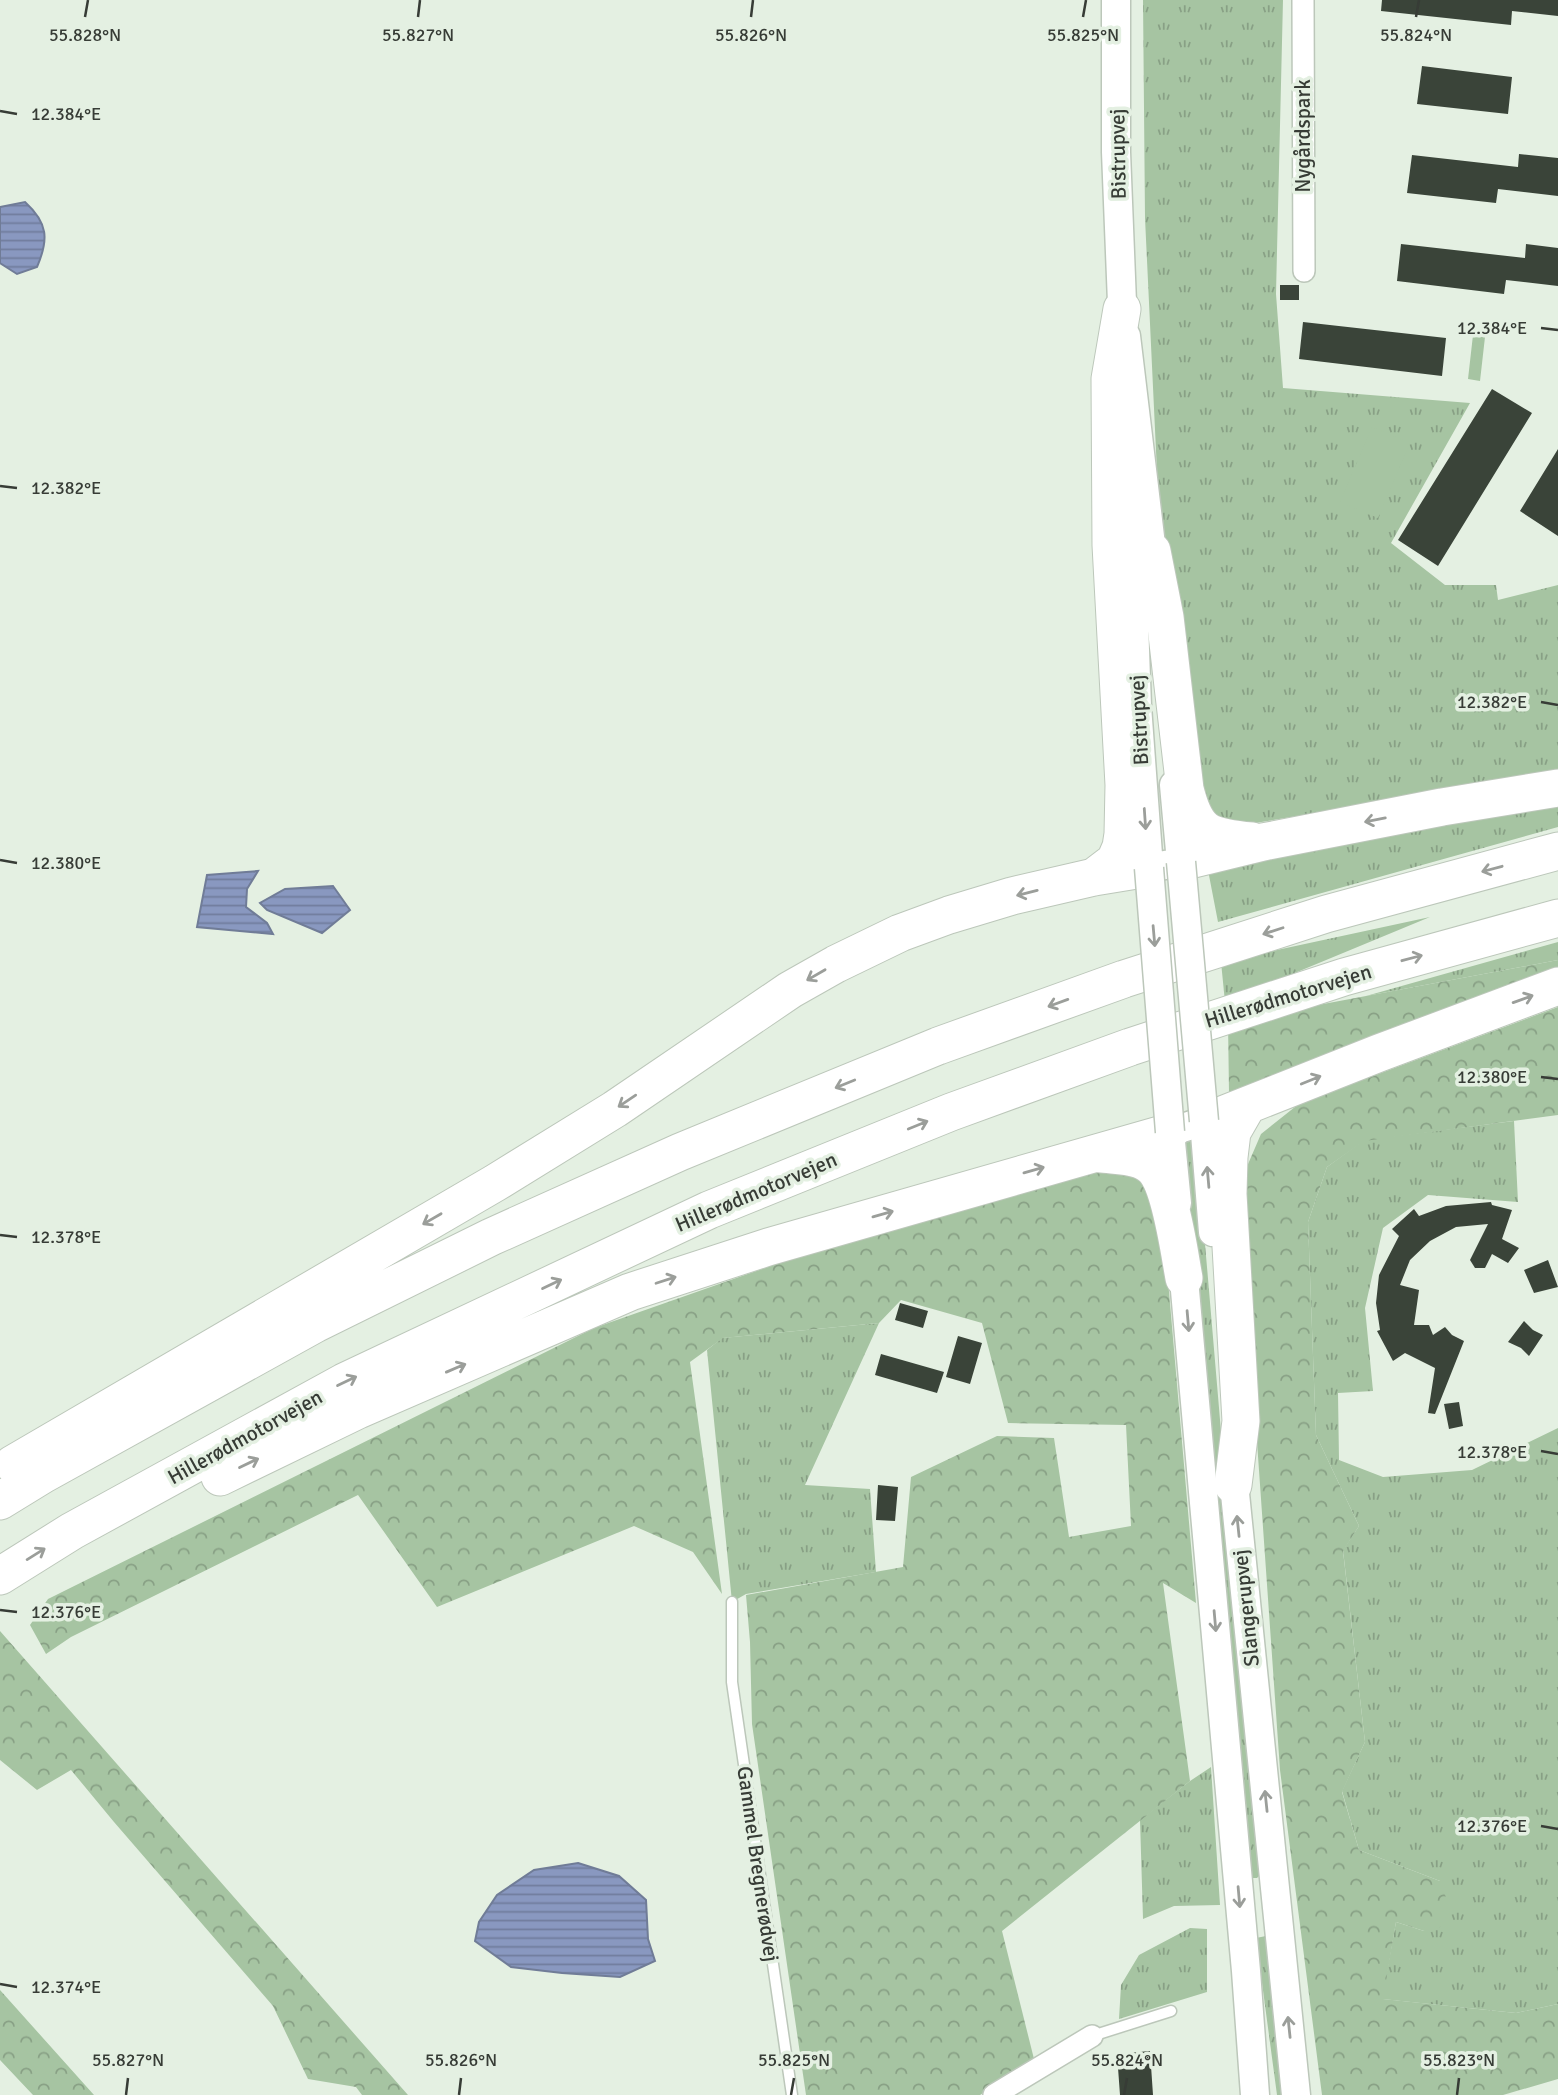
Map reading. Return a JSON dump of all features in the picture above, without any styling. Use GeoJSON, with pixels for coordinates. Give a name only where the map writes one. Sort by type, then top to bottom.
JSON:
{"type":"FeatureCollection","features":[{"type":"Feature","properties":{"kind":"highway"},"geometry":{"type":"LineString","coordinates":[[1094,877],[1115,861],[1123,834],[1124,785],[1111,545],[1110,403],[1110,379],[1122,309]]}},
{"type":"Feature","properties":{"kind":"highway"},"geometry":{"type":"LineString","coordinates":[[1152,551],[1166,617],[1185,789],[1191,811],[1201,828],[1216,836],[1263,842]]}},
{"type":"Feature","properties":{"kind":"highway"},"geometry":{"type":"LineString","coordinates":[[0,1472],[615,1109],[790,990],[900,933],[1012,896],[1094,877],[1165,865],[1263,842],[1442,807],[1558,788]]}},
{"type":"Feature","properties":{"kind":"highway"},"geometry":{"type":"LineString","coordinates":[[0,1500],[315,1324],[491,1237],[680,1152],[939,1046],[1124,979],[1326,914],[1558,851]]}},
{"type":"Feature","properties":{"kind":"highway","name":"Hillerødmotorvejen"},"geometry":{"type":"LineString","coordinates":[[0,1576],[72,1531],[344,1382],[709,1210],[951,1112],[1130,1047],[1344,977],[1558,918]]}},
{"type":"Feature","properties":{"kind":"highway"},"geometry":{"type":"LineString","coordinates":[[72,1531],[162,1504],[358,1410],[631,1292],[768,1247],[1187,1126],[1247,1106],[1558,986]]}},
{"type":"Feature","properties":{"kind":"highway"},"geometry":{"type":"LineString","coordinates":[[1233,1485],[1241,1421],[1228,1194],[1229,1157],[1232,1132],[1247,1106]]}},
{"type":"Feature","properties":{"kind":"highway"},"geometry":{"type":"LineString","coordinates":[[1096,1153],[1135,1158],[1150,1164],[1159,1174],[1166,1192],[1184,1278]]}},
{"type":"Feature","properties":{"kind":"main road","name":"Bistrupvej"},"geometry":{"type":"LineString","coordinates":[[1116,0],[1116,152],[1137,706],[1165,865]]}},
{"type":"Feature","properties":{"kind":"main road","name":"Bistrupvej"},"geometry":{"type":"LineString","coordinates":[[1122,309],[1152,551],[1165,865],[1187,1126]]}},
{"type":"Feature","properties":{"kind":"main road","name":"Slangerupvej"},"geometry":{"type":"LineString","coordinates":[[1187,1126],[1184,1278],[1255,2095]]}},
{"type":"Feature","properties":{"kind":"main road","name":"Slangerupvej"},"geometry":{"type":"LineString","coordinates":[[1187,1126],[1233,1485],[1296,2095]]}},
{"type":"Feature","properties":{"kind":"main road"},"geometry":{"type":"LineString","coordinates":[[1246,1971],[1271,2095]]}},
{"type":"Feature","properties":{"kind":"street","name":"Nygårdspark"},"geometry":{"type":"LineString","coordinates":[[1303,0],[1304,271]]}},
{"type":"Feature","properties":{"kind":"street"},"geometry":{"type":"LineString","coordinates":[[994,2095],[1093,2036]]}},
{"type":"Feature","properties":{"kind":"lane","name":"Gammel Bregnerødvej"},"geometry":{"type":"LineString","coordinates":[[732,1602],[732,1682],[792,2095]]}},
{"type":"Feature","properties":{"kind":"lane"},"geometry":{"type":"LineString","coordinates":[[1093,2036],[1171,2011]]}},
{"type":"Feature","properties":{"kind":"green space"},"geometry":{"type":"Polygon","coordinates":[[[1143,0],[1283,0],[1276,294],[1283,388],[1470,403],[1391,543],[1445,585],[1496,585],[1498,600],[1558,585],[1558,773],[1231,827],[1197,802],[1158,493],[1145,218],[1143,0]]]}},
{"type":"Feature","properties":{"kind":"green space"},"geometry":{"type":"Polygon","coordinates":[[[1473,335],[1485,337],[1480,381],[1468,379],[1473,335]]]}},
{"type":"Feature","properties":{"kind":"green space"},"geometry":{"type":"Polygon","coordinates":[[[1372,427],[1410,443],[1378,518],[1340,502],[1372,427]]]}},
{"type":"Feature","properties":{"kind":"green space"},"geometry":{"type":"Polygon","coordinates":[[[1558,801],[1558,827],[1218,922],[1207,865],[1558,801]]]}},
{"type":"Feature","properties":{"kind":"green space"},"geometry":{"type":"Polygon","coordinates":[[[1430,917],[1225,1002],[1221,962],[1430,917]]]}},
{"type":"Feature","properties":{"kind":"green space"},"geometry":{"type":"Polygon","coordinates":[[[1558,942],[1558,960],[1366,996],[1558,942]]]}},
{"type":"Feature","properties":{"kind":"green space"},"geometry":{"type":"Polygon","coordinates":[[[1558,960],[1558,974],[1229,1093],[1228,1022],[1558,960]]]}},
{"type":"Feature","properties":{"kind":"green space"},"geometry":{"type":"Polygon","coordinates":[[[1558,1007],[1558,1115],[1364,1141],[1327,1167],[1308,1222],[1316,1435],[1359,1526],[1343,1551],[1365,1742],[1342,1792],[1359,1850],[1440,1881],[1448,1903],[1440,1927],[1424,1931],[1396,1922],[1383,1999],[1516,2013],[1558,2004],[1558,2079],[1503,2095],[1322,2095],[1280,1770],[1239,1185],[1261,1134],[1300,1103],[1558,1007]]]}},
{"type":"Feature","properties":{"kind":"green space"},"geometry":{"type":"Polygon","coordinates":[[[1514,1121],[1518,1202],[1428,1195],[1383,1228],[1365,1308],[1373,1391],[1338,1393],[1339,1460],[1383,1477],[1472,1470],[1558,1428],[1558,2004],[1516,2013],[1382,1999],[1396,1922],[1424,1931],[1440,1881],[1359,1850],[1342,1791],[1365,1742],[1343,1550],[1359,1526],[1316,1435],[1308,1222],[1327,1167],[1364,1140],[1514,1121]]]}},
{"type":"Feature","properties":{"kind":"green space"},"geometry":{"type":"Polygon","coordinates":[[[1186,1139],[1196,1142],[1259,1876],[1257,1878],[1249,1878],[1181,1148],[1186,1139]]]}},
{"type":"Feature","properties":{"kind":"green space"},"geometry":{"type":"Polygon","coordinates":[[[1101,1167],[1132,1171],[1161,1200],[1196,1603],[1163,1583],[1190,1781],[1002,1931],[1034,2059],[980,2095],[806,2095],[752,1724],[746,1595],[903,1567],[911,1477],[997,1436],[1054,1438],[1069,1537],[1131,1526],[1126,1425],[1008,1423],[982,1323],[901,1300],[879,1323],[723,1338],[690,1362],[722,1594],[693,1552],[634,1526],[437,1607],[358,1495],[71,1637],[46,1654],[30,1625],[48,1599],[594,1328],[833,1244],[1101,1167]]]}},
{"type":"Feature","properties":{"kind":"green space"},"geometry":{"type":"Polygon","coordinates":[[[879,1323],[805,1485],[870,1489],[876,1572],[746,1594],[732,1602],[707,1350],[722,1338],[879,1323]]]}},
{"type":"Feature","properties":{"kind":"green space"},"geometry":{"type":"Polygon","coordinates":[[[0,1631],[408,2095],[362,2095],[356,2087],[308,2079],[273,2006],[71,1770],[37,1790],[0,1760],[0,1631]]]}},
{"type":"Feature","properties":{"kind":"green space"},"geometry":{"type":"Polygon","coordinates":[[[1211,1767],[1220,1905],[1174,1906],[1143,1919],[1140,1820],[1211,1767]]]}},
{"type":"Feature","properties":{"kind":"green space"},"geometry":{"type":"Polygon","coordinates":[[[1190,1928],[1207,1929],[1207,1992],[1119,2019],[1121,1985],[1139,1955],[1190,1928]]]}},
{"type":"Feature","properties":{"kind":"green space"},"geometry":{"type":"Polygon","coordinates":[[[1266,1936],[1284,2095],[1277,2095],[1256,1938],[1266,1936]]]}},
{"type":"Feature","properties":{"kind":"green space"},"geometry":{"type":"Polygon","coordinates":[[[0,1990],[94,2095],[33,2095],[0,2060],[0,1990]]]}},
{"type":"Feature","properties":{"kind":"water"},"geometry":{"type":"Polygon","coordinates":[[[25,202],[42,224],[45,240],[37,267],[17,274],[0,263],[0,207],[25,202]]]}},
{"type":"Feature","properties":{"kind":"water"},"geometry":{"type":"Polygon","coordinates":[[[258,871],[247,889],[246,907],[267,923],[273,934],[197,927],[207,875],[258,871]]]}},
{"type":"Feature","properties":{"kind":"water"},"geometry":{"type":"Polygon","coordinates":[[[333,886],[350,910],[322,933],[267,910],[260,903],[285,889],[333,886]]]}},
{"type":"Feature","properties":{"kind":"water"},"geometry":{"type":"Polygon","coordinates":[[[578,1863],[619,1876],[646,1900],[648,1939],[655,1961],[620,1977],[562,1973],[511,1967],[475,1941],[479,1922],[497,1895],[534,1870],[578,1863]]]}},
{"type":"Feature","properties":{"kind":"building"},"geometry":{"type":"Polygon","coordinates":[[[1382,0],[1558,0],[1558,16],[1512,11],[1511,25],[1381,11],[1382,0]]]}},
{"type":"Feature","properties":{"kind":"building"},"geometry":{"type":"Polygon","coordinates":[[[1422,66],[1512,77],[1508,114],[1417,104],[1422,66]]]}},
{"type":"Feature","properties":{"kind":"building"},"geometry":{"type":"Polygon","coordinates":[[[1519,154],[1558,158],[1558,196],[1498,189],[1496,203],[1407,193],[1412,155],[1518,167],[1519,154]]]}},
{"type":"Feature","properties":{"kind":"building"},"geometry":{"type":"Polygon","coordinates":[[[1401,244],[1525,258],[1526,244],[1558,248],[1558,286],[1506,280],[1504,294],[1397,281],[1401,244]]]}},
{"type":"Feature","properties":{"kind":"building"},"geometry":{"type":"Polygon","coordinates":[[[1280,285],[1299,285],[1299,300],[1280,300],[1280,285]]]}},
{"type":"Feature","properties":{"kind":"building"},"geometry":{"type":"Polygon","coordinates":[[[1303,322],[1446,338],[1442,376],[1299,359],[1303,322]]]}},
{"type":"Feature","properties":{"kind":"building"},"geometry":{"type":"Polygon","coordinates":[[[1492,389],[1532,413],[1438,566],[1398,540],[1492,389]]]}},
{"type":"Feature","properties":{"kind":"building"},"geometry":{"type":"Polygon","coordinates":[[[1558,449],[1558,536],[1520,511],[1558,449]]]}},
{"type":"Feature","properties":{"kind":"building"},"geometry":{"type":"Polygon","coordinates":[[[1491,1202],[1492,1205],[1512,1210],[1502,1239],[1519,1248],[1508,1263],[1492,1254],[1485,1268],[1475,1268],[1470,1260],[1488,1224],[1456,1227],[1430,1241],[1410,1260],[1400,1285],[1419,1290],[1414,1325],[1429,1325],[1433,1335],[1445,1327],[1452,1335],[1464,1341],[1435,1414],[1428,1413],[1435,1368],[1405,1353],[1393,1361],[1377,1331],[1380,1330],[1376,1303],[1379,1275],[1399,1236],[1392,1229],[1414,1209],[1419,1216],[1446,1206],[1491,1202]]]}},
{"type":"Feature","properties":{"kind":"building"},"geometry":{"type":"Polygon","coordinates":[[[1548,1260],[1558,1287],[1534,1293],[1524,1270],[1548,1260]]]}},
{"type":"Feature","properties":{"kind":"building"},"geometry":{"type":"Polygon","coordinates":[[[900,1303],[928,1311],[923,1328],[895,1320],[900,1303]]]}},
{"type":"Feature","properties":{"kind":"building"},"geometry":{"type":"Polygon","coordinates":[[[1524,1321],[1543,1335],[1529,1356],[1521,1348],[1508,1342],[1524,1321]]]}},
{"type":"Feature","properties":{"kind":"building"},"geometry":{"type":"Polygon","coordinates":[[[958,1336],[982,1343],[970,1384],[946,1377],[958,1336]]]}},
{"type":"Feature","properties":{"kind":"building"},"geometry":{"type":"Polygon","coordinates":[[[881,1354],[944,1372],[937,1393],[875,1375],[881,1354]]]}},
{"type":"Feature","properties":{"kind":"building"},"geometry":{"type":"Polygon","coordinates":[[[1459,1402],[1463,1426],[1449,1429],[1444,1404],[1459,1402]]]}},
{"type":"Feature","properties":{"kind":"building"},"geometry":{"type":"Polygon","coordinates":[[[878,1485],[898,1487],[895,1521],[876,1520],[878,1485]]]}},
{"type":"Feature","properties":{"kind":"building"},"geometry":{"type":"Polygon","coordinates":[[[1150,2051],[1153,2095],[1120,2095],[1117,2054],[1150,2051]]]}}]}
